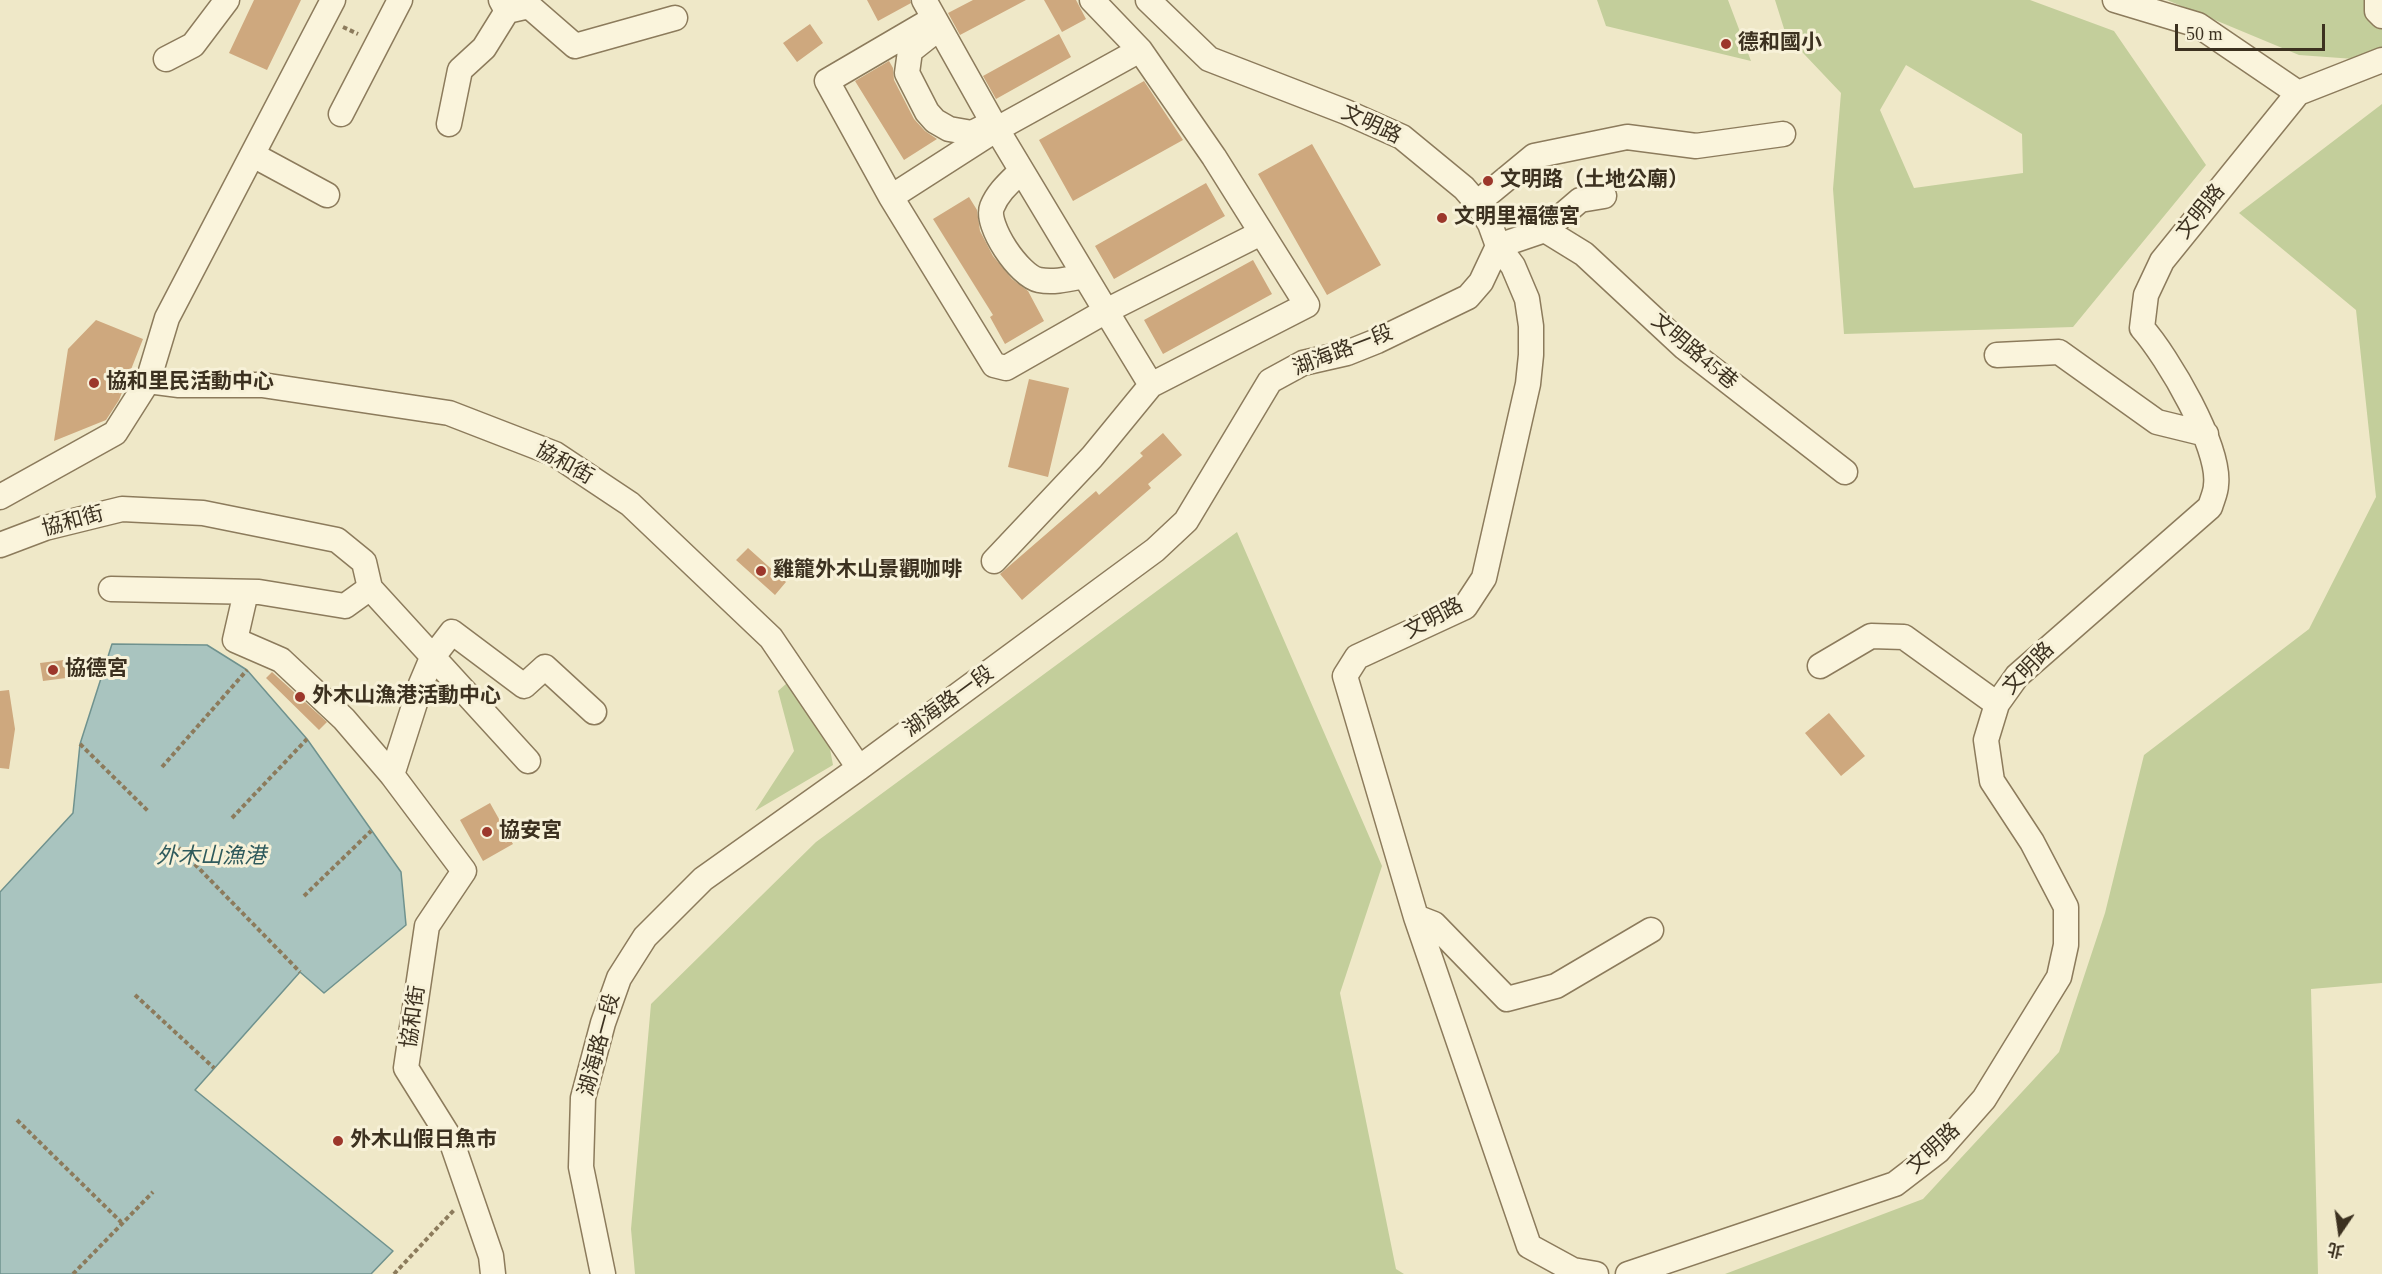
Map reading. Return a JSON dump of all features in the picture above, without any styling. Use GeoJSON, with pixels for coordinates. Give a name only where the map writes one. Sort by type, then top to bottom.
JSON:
{"type":"FeatureCollection","features":[{"type":"Feature","properties":{"kind":"street"},"geometry":{"type":"LineString","coordinates":[[166,59],[193,45],[227,0]]}},
{"type":"Feature","properties":{"kind":"street"},"geometry":{"type":"LineString","coordinates":[[341,114],[400,0]]}},
{"type":"Feature","properties":{"kind":"street"},"geometry":{"type":"LineString","coordinates":[[994,561],[1092,457],[1151,385],[1307,304],[1214,157],[1140,50],[1092,0]]}},
{"type":"Feature","properties":{"kind":"street","name":"文明路"},"geometry":{"type":"LineString","coordinates":[[1148,0],[1209,59],[1346,112],[1402,137],[1464,188],[1477,204],[1490,224],[1498,246],[1513,266],[1527,299],[1532,355],[1528,384],[1484,578],[1465,607],[1357,657],[1345,676],[1416,916],[1529,1246],[1573,1270],[1596,1274]]}},
{"type":"Feature","properties":{"kind":"street"},"geometry":{"type":"LineString","coordinates":[[2115,0],[2198,26],[2298,93]]}},
{"type":"Feature","properties":{"kind":"street"},"geometry":{"type":"LineString","coordinates":[[2377,0],[2377,11],[2382,16]]}},
{"type":"Feature","properties":{"kind":"street"},"geometry":{"type":"LineString","coordinates":[[449,124],[460,70],[484,48],[522,4],[575,46],[675,18]]}},
{"type":"Feature","properties":{"kind":"street"},"geometry":{"type":"LineString","coordinates":[[0,497],[115,433],[147,381],[167,318],[328,9]]}},
{"type":"Feature","properties":{"kind":"street"},"geometry":{"type":"LineString","coordinates":[[931,16],[910,51],[907,74],[927,112],[935,121],[949,129],[972,133],[994,126]]}},
{"type":"Feature","properties":{"kind":"street"},"geometry":{"type":"LineString","coordinates":[[931,16],[821,73],[891,196],[994,365],[1006,368],[1106,311],[1261,233]]}},
{"type":"Feature","properties":{"kind":"street"},"geometry":{"type":"LineString","coordinates":[[931,16],[994,126],[1151,385]]}},
{"type":"Feature","properties":{"kind":"street"},"geometry":{"type":"LineString","coordinates":[[891,196],[994,126],[1140,50]]}},
{"type":"Feature","properties":{"kind":"street","name":"文明路"},"geometry":{"type":"LineString","coordinates":[[1628,1274],[1895,1184],[1938,1152],[1984,1099],[2059,977],[2066,945],[2066,907],[2032,842],[1992,781],[1986,741],[1997,704],[2017,676],[2210,507],[2217,484],[2214,456],[2206,434],[2158,345],[2142,328],[2146,295],[2162,261],[2298,93],[2382,60]]}},
{"type":"Feature","properties":{"kind":"street"},"geometry":{"type":"LineString","coordinates":[[1477,204],[1534,156],[1627,137],[1696,146],[1783,134]]}},
{"type":"Feature","properties":{"kind":"street"},"geometry":{"type":"LineString","coordinates":[[253,155],[327,195]]}},
{"type":"Feature","properties":{"kind":"street"},"geometry":{"type":"LineString","coordinates":[[1021,171],[1003,188],[992,207],[990,219],[1004,245],[1019,269],[1037,280],[1061,281],[1084,276]]}},
{"type":"Feature","properties":{"kind":"street"},"geometry":{"type":"LineString","coordinates":[[1498,246],[1545,230],[1580,200],[1604,196]]}},
{"type":"Feature","properties":{"kind":"street","name":"文明路45巷"},"geometry":{"type":"LineString","coordinates":[[1545,230],[1584,254],[1684,347],[1845,472]]}},
{"type":"Feature","properties":{"kind":"street","name":"湖海路一段"},"geometry":{"type":"LineString","coordinates":[[603,1274],[581,1167],[583,1098],[603,1023],[619,978],[645,937],[703,879],[859,768],[1155,550],[1186,521],[1270,381],[1303,363],[1347,353],[1377,341],[1468,297],[1481,282],[1498,246]]}},
{"type":"Feature","properties":{"kind":"street"},"geometry":{"type":"LineString","coordinates":[[1997,355],[2059,352],[2157,422],[2206,434]]}},
{"type":"Feature","properties":{"kind":"street","name":"協和街"},"geometry":{"type":"LineString","coordinates":[[147,381],[179,385],[262,385],[449,413],[555,454],[630,504],[771,638],[859,768]]}},
{"type":"Feature","properties":{"kind":"street","name":"協和街"},"geometry":{"type":"LineString","coordinates":[[0,545],[45,528],[122,509],[203,513],[337,540],[364,562],[370,588],[528,760]]}},
{"type":"Feature","properties":{"kind":"street"},"geometry":{"type":"LineString","coordinates":[[111,589],[246,592],[345,606],[370,588]]}},
{"type":"Feature","properties":{"kind":"street","name":"協和街"},"geometry":{"type":"LineString","coordinates":[[246,592],[235,640],[280,660],[344,719],[392,775],[464,871],[427,926],[406,1068],[451,1140],[490,1256],[493,1274]]}},
{"type":"Feature","properties":{"kind":"street"},"geometry":{"type":"LineString","coordinates":[[392,775],[421,684],[432,658],[452,632],[524,686],[545,667],[594,712]]}},
{"type":"Feature","properties":{"kind":"street"},"geometry":{"type":"LineString","coordinates":[[1820,666],[1871,636],[1904,637],[1997,704]]}},
{"type":"Feature","properties":{"kind":"street"},"geometry":{"type":"LineString","coordinates":[[1416,916],[1434,924],[1507,999],[1556,986],[1651,930]]}},
{"type":"Feature","properties":{"kind":"path"},"geometry":{"type":"LineString","coordinates":[[328,9],[378,42]]}},
{"type":"Feature","properties":{"kind":"path"},"geometry":{"type":"LineString","coordinates":[[162,767],[247,670]]}},
{"type":"Feature","properties":{"kind":"path"},"geometry":{"type":"LineString","coordinates":[[232,818],[308,739]]}},
{"type":"Feature","properties":{"kind":"path"},"geometry":{"type":"LineString","coordinates":[[80,744],[148,811]]}},
{"type":"Feature","properties":{"kind":"path"},"geometry":{"type":"LineString","coordinates":[[304,896],[371,831]]}},
{"type":"Feature","properties":{"kind":"path"},"geometry":{"type":"LineString","coordinates":[[179,848],[300,972]]}},
{"type":"Feature","properties":{"kind":"path"},"geometry":{"type":"LineString","coordinates":[[135,995],[214,1068]]}},
{"type":"Feature","properties":{"kind":"path"},"geometry":{"type":"LineString","coordinates":[[17,1120],[122,1222]]}},
{"type":"Feature","properties":{"kind":"path"},"geometry":{"type":"LineString","coordinates":[[73,1274],[153,1192]]}},
{"type":"Feature","properties":{"kind":"path"},"geometry":{"type":"LineString","coordinates":[[394,1274],[459,1205]]}},
{"type":"Feature","properties":{"kind":"green space","name":"德和國小"},"geometry":{"type":"Polygon","coordinates":[[[1597,0],[1728,0],[1751,61],[1606,26],[1597,0]]]}},
{"type":"Feature","properties":{"kind":"green space"},"geometry":{"type":"Polygon","coordinates":[[[1775,0],[2030,0],[2114,31],[2206,165],[2073,327],[1844,334],[1833,189],[1841,93],[1786,35],[1775,0]],[[1906,65],[1880,110],[1914,188],[2023,173],[2022,134],[1906,65]]]}},
{"type":"Feature","properties":{"kind":"green space"},"geometry":{"type":"Polygon","coordinates":[[[2167,0],[2382,0],[2382,61],[2299,55],[2167,0]]]}},
{"type":"Feature","properties":{"kind":"green space"},"geometry":{"type":"Polygon","coordinates":[[[2382,104],[2382,983],[2311,989],[2318,1274],[1725,1274],[1923,1199],[2059,1052],[2105,913],[2144,755],[2309,629],[2376,497],[2356,310],[2239,213],[2382,104]]]}},
{"type":"Feature","properties":{"kind":"green space"},"geometry":{"type":"Polygon","coordinates":[[[1237,532],[1382,866],[1340,993],[1396,1269],[1404,1274],[635,1274],[631,1229],[651,1004],[816,842],[1237,532]]]}},
{"type":"Feature","properties":{"kind":"green space"},"geometry":{"type":"Polygon","coordinates":[[[787,683],[828,738],[833,765],[755,811],[794,751],[778,691],[787,683]]]}},
{"type":"Feature","properties":{"kind":"water","name":"外木山漁港"},"geometry":{"type":"Polygon","coordinates":[[[112,644],[207,645],[247,670],[307,739],[401,872],[406,925],[324,993],[300,972],[195,1090],[393,1251],[371,1274],[0,1274],[0,892],[73,813],[80,744],[112,644]]]}},
{"type":"Feature","properties":{"kind":"building"},"geometry":{"type":"Polygon","coordinates":[[[254,0],[301,0],[267,70],[229,53],[254,0]]]}},
{"type":"Feature","properties":{"kind":"building"},"geometry":{"type":"Polygon","coordinates":[[[867,0],[910,0],[911,3],[878,21],[867,0]]]}},
{"type":"Feature","properties":{"kind":"building"},"geometry":{"type":"Polygon","coordinates":[[[973,0],[1026,0],[960,35],[948,13],[973,0]]]}},
{"type":"Feature","properties":{"kind":"building"},"geometry":{"type":"Polygon","coordinates":[[[1044,0],[1076,0],[1086,19],[1062,32],[1044,0]]]}},
{"type":"Feature","properties":{"kind":"building"},"geometry":{"type":"Polygon","coordinates":[[[810,24],[823,43],[797,62],[783,43],[810,24]]]}},
{"type":"Feature","properties":{"kind":"building"},"geometry":{"type":"Polygon","coordinates":[[[1059,34],[1071,57],[996,99],[983,76],[1059,34]]]}},
{"type":"Feature","properties":{"kind":"building"},"geometry":{"type":"Polygon","coordinates":[[[889,61],[893,68],[894,80],[914,119],[925,131],[937,139],[904,160],[855,81],[889,61]]]}},
{"type":"Feature","properties":{"kind":"building"},"geometry":{"type":"Polygon","coordinates":[[[1144,81],[1183,140],[1073,201],[1039,140],[1144,81]]]}},
{"type":"Feature","properties":{"kind":"building"},"geometry":{"type":"Polygon","coordinates":[[[1312,144],[1381,265],[1327,295],[1258,174],[1312,144]]]}},
{"type":"Feature","properties":{"kind":"building"},"geometry":{"type":"Polygon","coordinates":[[[1206,183],[1225,216],[1114,279],[1095,246],[1206,183]]]}},
{"type":"Feature","properties":{"kind":"building"},"geometry":{"type":"Polygon","coordinates":[[[969,197],[977,210],[980,231],[993,256],[1012,279],[1028,291],[1044,321],[1005,344],[990,317],[993,315],[933,219],[969,197]]]}},
{"type":"Feature","properties":{"kind":"building"},"geometry":{"type":"Polygon","coordinates":[[[1253,260],[1272,294],[1163,354],[1144,320],[1253,260]]]}},
{"type":"Feature","properties":{"kind":"building","name":"協和里民活動中心"},"geometry":{"type":"Polygon","coordinates":[[[96,320],[143,339],[119,400],[106,420],[54,441],[68,349],[96,320]]]}},
{"type":"Feature","properties":{"kind":"building"},"geometry":{"type":"Polygon","coordinates":[[[1029,379],[1069,388],[1048,477],[1008,467],[1029,379]]]}},
{"type":"Feature","properties":{"kind":"building"},"geometry":{"type":"Polygon","coordinates":[[[1163,433],[1182,455],[1148,484],[1151,488],[1022,600],[1000,574],[1096,491],[1099,495],[1143,456],[1140,453],[1163,433]]]}},
{"type":"Feature","properties":{"kind":"building","name":"雞籠外木山景觀咖啡"},"geometry":{"type":"Polygon","coordinates":[[[748,548],[786,582],[775,595],[736,560],[748,548]]]}},
{"type":"Feature","properties":{"kind":"building","name":"協德宮"},"geometry":{"type":"Polygon","coordinates":[[[64,660],[66,678],[43,681],[40,663],[64,660]]]}},
{"type":"Feature","properties":{"kind":"building"},"geometry":{"type":"Polygon","coordinates":[[[272,672],[327,722],[319,730],[266,678],[272,672]]]}},
{"type":"Feature","properties":{"kind":"building"},"geometry":{"type":"Polygon","coordinates":[[[9,690],[15,729],[9,769],[0,768],[0,691],[9,690]]]}},
{"type":"Feature","properties":{"kind":"building"},"geometry":{"type":"Polygon","coordinates":[[[1829,713],[1865,756],[1841,776],[1805,733],[1829,713]]]}},
{"type":"Feature","properties":{"kind":"building","name":"協安宮"},"geometry":{"type":"Polygon","coordinates":[[[490,803],[513,844],[483,861],[460,820],[490,803]]]}},
{"type":"Feature","properties":{"kind":"place","name":"德和國小"},"geometry":{"type":"Point","coordinates":[1726,44]}},
{"type":"Feature","properties":{"kind":"place","name":"文明路（土地公廟）"},"geometry":{"type":"Point","coordinates":[1488,181]}},
{"type":"Feature","properties":{"kind":"place","name":"文明里福德宮"},"geometry":{"type":"Point","coordinates":[1442,218]}},
{"type":"Feature","properties":{"kind":"place","name":"協和里民活動中心"},"geometry":{"type":"Point","coordinates":[94,383]}},
{"type":"Feature","properties":{"kind":"place","name":"雞籠外木山景觀咖啡"},"geometry":{"type":"Point","coordinates":[761,571]}},
{"type":"Feature","properties":{"kind":"place","name":"協德宮"},"geometry":{"type":"Point","coordinates":[53,670]}},
{"type":"Feature","properties":{"kind":"place","name":"外木山漁港活動中心"},"geometry":{"type":"Point","coordinates":[300,697]}},
{"type":"Feature","properties":{"kind":"place","name":"協安宮"},"geometry":{"type":"Point","coordinates":[487,832]}},
{"type":"Feature","properties":{"kind":"place","name":"外木山假日魚市"},"geometry":{"type":"Point","coordinates":[338,1141]}}]}
